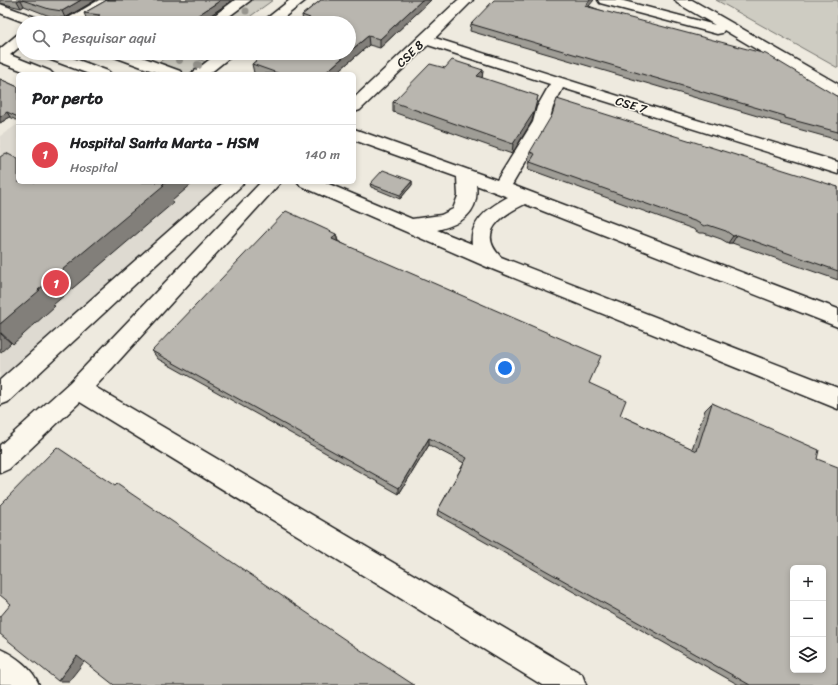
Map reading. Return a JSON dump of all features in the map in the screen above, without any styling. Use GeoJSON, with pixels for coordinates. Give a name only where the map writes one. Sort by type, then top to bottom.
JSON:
{"type":"FeatureCollection","features":[{"type":"Feature","properties":{"kind":"street"},"geometry":{"type":"LineString","coordinates":[[82,16],[109,0]]}},
{"type":"Feature","properties":{"kind":"street"},"geometry":{"type":"LineString","coordinates":[[221,16],[244,0]]}},
{"type":"Feature","properties":{"kind":"street"},"geometry":{"type":"LineString","coordinates":[[277,16],[299,0]]}},
{"type":"Feature","properties":{"kind":"street","name":"CSE 8"},"geometry":{"type":"LineString","coordinates":[[356,105],[466,0]]}},
{"type":"Feature","properties":{"kind":"street"},"geometry":{"type":"LineString","coordinates":[[606,0],[741,36]]}},
{"type":"Feature","properties":{"kind":"street"},"geometry":{"type":"LineString","coordinates":[[682,0],[838,92]]}},
{"type":"Feature","properties":{"kind":"street"},"geometry":{"type":"LineString","coordinates":[[0,8],[20,16]]}},
{"type":"Feature","properties":{"kind":"street","name":"CSE 7"},"geometry":{"type":"LineString","coordinates":[[425,40],[838,168]]}},
{"type":"Feature","properties":{"kind":"street"},"geometry":{"type":"LineString","coordinates":[[16,43],[0,57],[40,72]]}},
{"type":"Feature","properties":{"kind":"street"},"geometry":{"type":"LineString","coordinates":[[23,65],[37,60]]}},
{"type":"Feature","properties":{"kind":"street"},"geometry":{"type":"LineString","coordinates":[[68,60],[98,72]]}},
{"type":"Feature","properties":{"kind":"street"},"geometry":{"type":"LineString","coordinates":[[135,60],[170,72]]}},
{"type":"Feature","properties":{"kind":"street"},"geometry":{"type":"LineString","coordinates":[[150,66],[158,60]]}},
{"type":"Feature","properties":{"kind":"street"},"geometry":{"type":"LineString","coordinates":[[202,72],[218,60]]}},
{"type":"Feature","properties":{"kind":"street"},"geometry":{"type":"LineString","coordinates":[[501,188],[541,122],[545,107],[559,82]]}},
{"type":"Feature","properties":{"kind":"street"},"geometry":{"type":"LineString","coordinates":[[356,135],[526,197],[838,318]]}},
{"type":"Feature","properties":{"kind":"street"},"geometry":{"type":"LineString","coordinates":[[412,226],[441,223],[456,217],[463,208],[467,199],[465,174]]}},
{"type":"Feature","properties":{"kind":"street"},"geometry":{"type":"LineString","coordinates":[[0,395],[233,184]]}},
{"type":"Feature","properties":{"kind":"street"},"geometry":{"type":"LineString","coordinates":[[0,461],[78,389],[270,184]]}},
{"type":"Feature","properties":{"kind":"street"},"geometry":{"type":"LineString","coordinates":[[312,184],[494,262],[838,399]]}},
{"type":"Feature","properties":{"kind":"street"},"geometry":{"type":"LineString","coordinates":[[494,262],[482,248],[482,232],[490,219],[498,211],[507,204],[526,197]]}},
{"type":"Feature","properties":{"kind":"street"},"geometry":{"type":"LineString","coordinates":[[78,389],[571,685]]}},
{"type":"Feature","properties":{"kind":"street"},"geometry":{"type":"LineString","coordinates":[[0,664],[24,685]]}},
{"type":"Feature","properties":{"kind":"shaded area"},"geometry":{"type":"Polygon","coordinates":[[[250,0],[273,0],[251,16],[226,16],[250,0]]]}},
{"type":"Feature","properties":{"kind":"shaded area"},"geometry":{"type":"Polygon","coordinates":[[[716,0],[838,0],[838,68],[716,0]]]}},
{"type":"Feature","properties":{"kind":"shaded area"},"geometry":{"type":"Polygon","coordinates":[[[162,60],[200,60],[213,64],[202,72],[170,72],[152,67],[162,60]]]}},
{"type":"Feature","properties":{"kind":"shaded area"},"geometry":{"type":"Polygon","coordinates":[[[16,125],[16,184],[221,184],[0,384],[0,136],[16,125]]]}},
{"type":"Feature","properties":{"kind":"building"},"geometry":{"type":"Polygon","coordinates":[[[22,0],[81,0],[62,11],[49,9],[22,0]]]}},
{"type":"Feature","properties":{"kind":"building"},"geometry":{"type":"Polygon","coordinates":[[[107,0],[221,0],[197,16],[98,16],[100,15],[84,13],[107,0]]]}},
{"type":"Feature","properties":{"kind":"building"},"geometry":{"type":"Polygon","coordinates":[[[321,0],[422,0],[380,39],[368,36],[356,46],[356,16],[302,15],[321,0]]]}},
{"type":"Feature","properties":{"kind":"building"},"geometry":{"type":"Polygon","coordinates":[[[494,0],[590,0],[585,6],[766,54],[838,97],[838,132],[785,118],[785,116],[471,24],[494,0]]]}},
{"type":"Feature","properties":{"kind":"building"},"geometry":{"type":"Polygon","coordinates":[[[257,60],[340,60],[326,72],[274,72],[252,64],[257,60]]]}},
{"type":"Feature","properties":{"kind":"building"},"geometry":{"type":"Polygon","coordinates":[[[452,60],[483,70],[477,76],[538,96],[534,112],[513,144],[393,102],[430,64],[445,68],[452,60]]]}},
{"type":"Feature","properties":{"kind":"building"},"geometry":{"type":"Polygon","coordinates":[[[0,79],[16,86],[16,116],[7,112],[0,117],[0,79]]]}},
{"type":"Feature","properties":{"kind":"building"},"geometry":{"type":"Polygon","coordinates":[[[557,99],[838,187],[838,271],[737,235],[733,236],[726,231],[708,225],[704,226],[697,222],[530,162],[535,154],[530,152],[552,115],[557,99]]]}},
{"type":"Feature","properties":{"kind":"building"},"geometry":{"type":"Polygon","coordinates":[[[6,153],[16,158],[16,184],[164,185],[38,290],[40,290],[0,324],[0,157],[6,153]]]}},
{"type":"Feature","properties":{"kind":"building"},"geometry":{"type":"Polygon","coordinates":[[[383,170],[412,181],[400,195],[370,184],[383,170]]]}},
{"type":"Feature","properties":{"kind":"building"},"geometry":{"type":"Polygon","coordinates":[[[286,211],[336,234],[332,239],[601,356],[589,383],[626,400],[620,415],[697,451],[712,403],[819,450],[817,459],[838,467],[838,685],[750,685],[438,510],[467,458],[429,438],[399,488],[152,351],[286,211]]]}},
{"type":"Feature","properties":{"kind":"building"},"geometry":{"type":"Polygon","coordinates":[[[57,447],[115,486],[117,484],[414,685],[114,685],[77,656],[58,681],[0,634],[0,617],[11,604],[0,595],[0,505],[57,447]]]}},
{"type":"Feature","properties":{"kind":"place","name":"Hospital Santa Marta - HSM"},"geometry":{"type":"Point","coordinates":[56,283]}}]}
